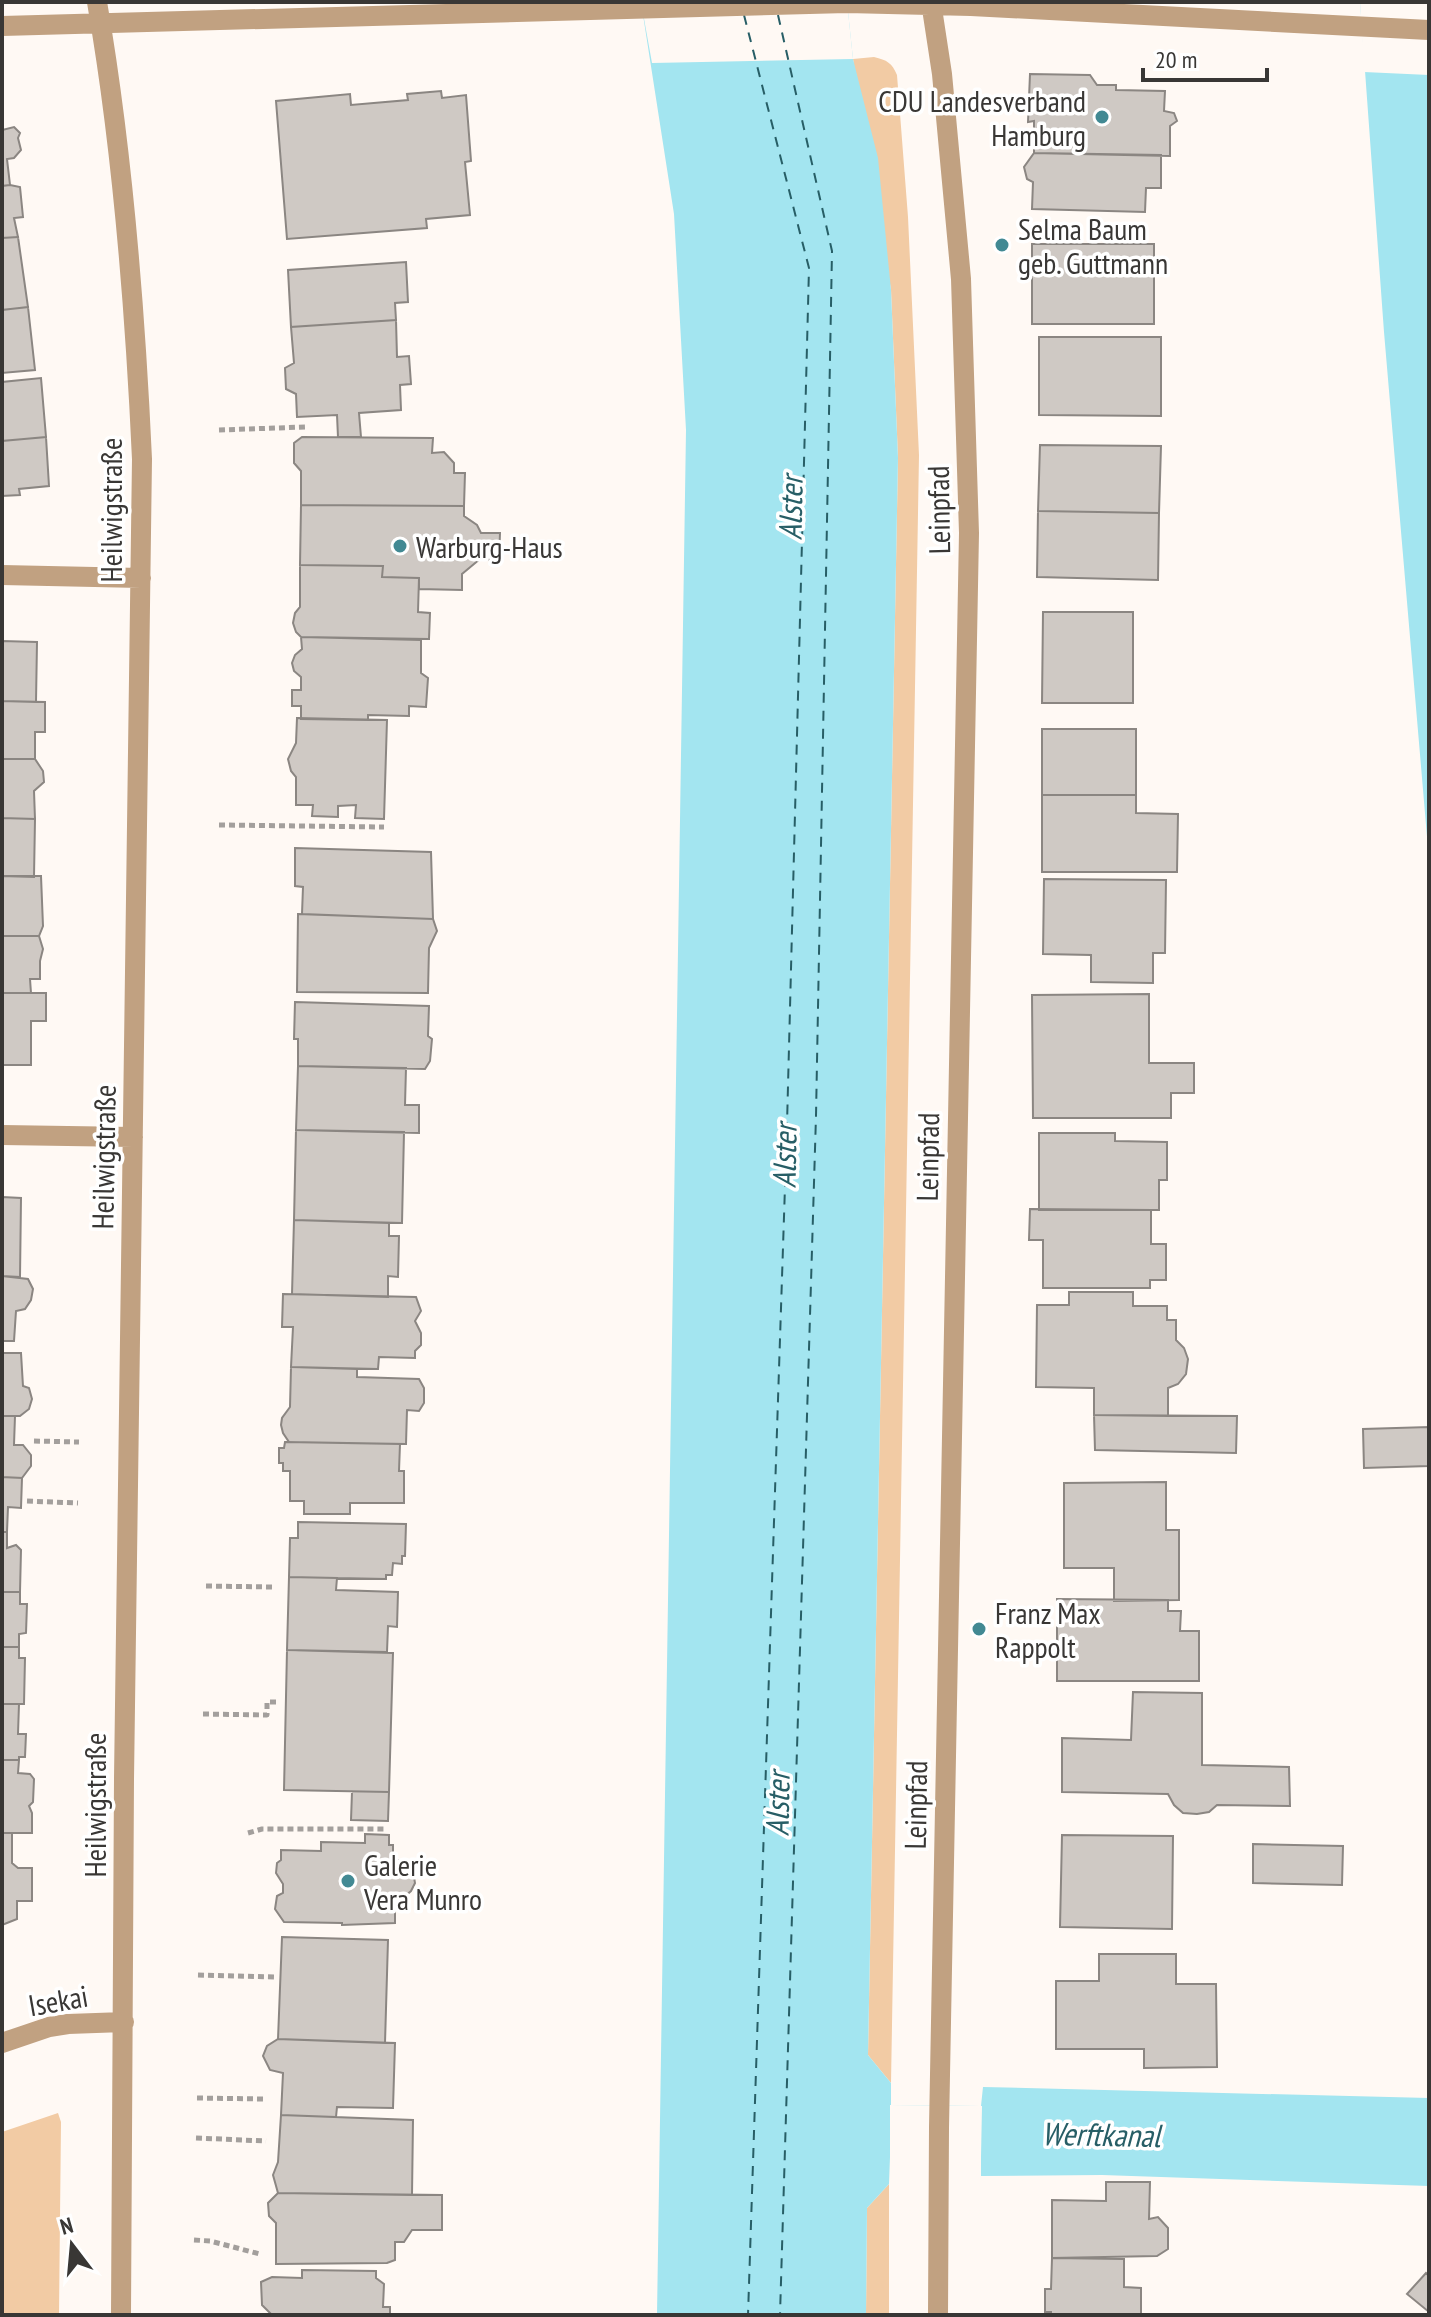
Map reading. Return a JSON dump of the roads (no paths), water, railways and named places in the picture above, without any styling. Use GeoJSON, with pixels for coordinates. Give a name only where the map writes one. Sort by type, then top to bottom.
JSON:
{"type":"FeatureCollection","features":[{"type":"Feature","properties":{"kind":"street"},"geometry":{"type":"LineString","coordinates":[[2,26],[99,12],[642,10],[931,3],[1429,30]]}},
{"type":"Feature","properties":{"kind":"street","name":"Leinpfad"},"geometry":{"type":"LineString","coordinates":[[931,3],[942,74],[961,279],[969,533],[938,2315]]}},
{"type":"Feature","properties":{"kind":"street","name":"Heilwigstraße"},"geometry":{"type":"LineString","coordinates":[[99,12],[112,94],[136,349],[142,459],[124,1750],[121,2315]]}},
{"type":"Feature","properties":{"kind":"street"},"geometry":{"type":"LineString","coordinates":[[2,575],[141,578]]}},
{"type":"Feature","properties":{"kind":"street"},"geometry":{"type":"LineString","coordinates":[[2,1135],[133,1137]]}},
{"type":"Feature","properties":{"kind":"street","name":"Isekai"},"geometry":{"type":"LineString","coordinates":[[2,2043],[49,2027],[124,2022]]}},
{"type":"Feature","properties":{"kind":"water"},"geometry":{"type":"Polygon","coordinates":[[[641,2],[847,2],[853,59],[878,158],[891,290],[898,458],[868,2055],[891,2083],[891,2105],[981,2106],[983,2087],[1429,2098],[1429,2186],[1102,2175],[981,2176],[981,2157],[890,2157],[889,2184],[867,2208],[866,2315],[657,2315],[686,430],[674,214],[641,2]]]}},
{"type":"Feature","properties":{"kind":"water"},"geometry":{"type":"Polygon","coordinates":[[[1360,2],[1429,2],[1429,860],[1384,332],[1360,2]]]}},
{"type":"Feature","properties":{"kind":"place","name":"CDU Landesverband Hamburg"},"geometry":{"type":"Point","coordinates":[1102,117]}},
{"type":"Feature","properties":{"kind":"place","name":"Selma Baum geb. Guttmann"},"geometry":{"type":"Point","coordinates":[1002,245]}},
{"type":"Feature","properties":{"kind":"place","name":"Warburg-Haus"},"geometry":{"type":"Point","coordinates":[400,546]}},
{"type":"Feature","properties":{"kind":"place","name":"Franz Max Rappolt"},"geometry":{"type":"Point","coordinates":[979,1629]}},
{"type":"Feature","properties":{"kind":"place","name":"Galerie Vera Munro"},"geometry":{"type":"Point","coordinates":[348,1881]}},
{"type":"Feature","properties":{"kind":"water label","name":"Alster"},"geometry":{"type":"Point","coordinates":[790,508]}},
{"type":"Feature","properties":{"kind":"water label","name":"Alster"},"geometry":{"type":"Point","coordinates":[784,1156]}},
{"type":"Feature","properties":{"kind":"water label","name":"Alster"},"geometry":{"type":"Point","coordinates":[777,1804]}},
{"type":"Feature","properties":{"kind":"water label","name":"Werftkanal"},"geometry":{"type":"Point","coordinates":[1101,2134]}}]}
